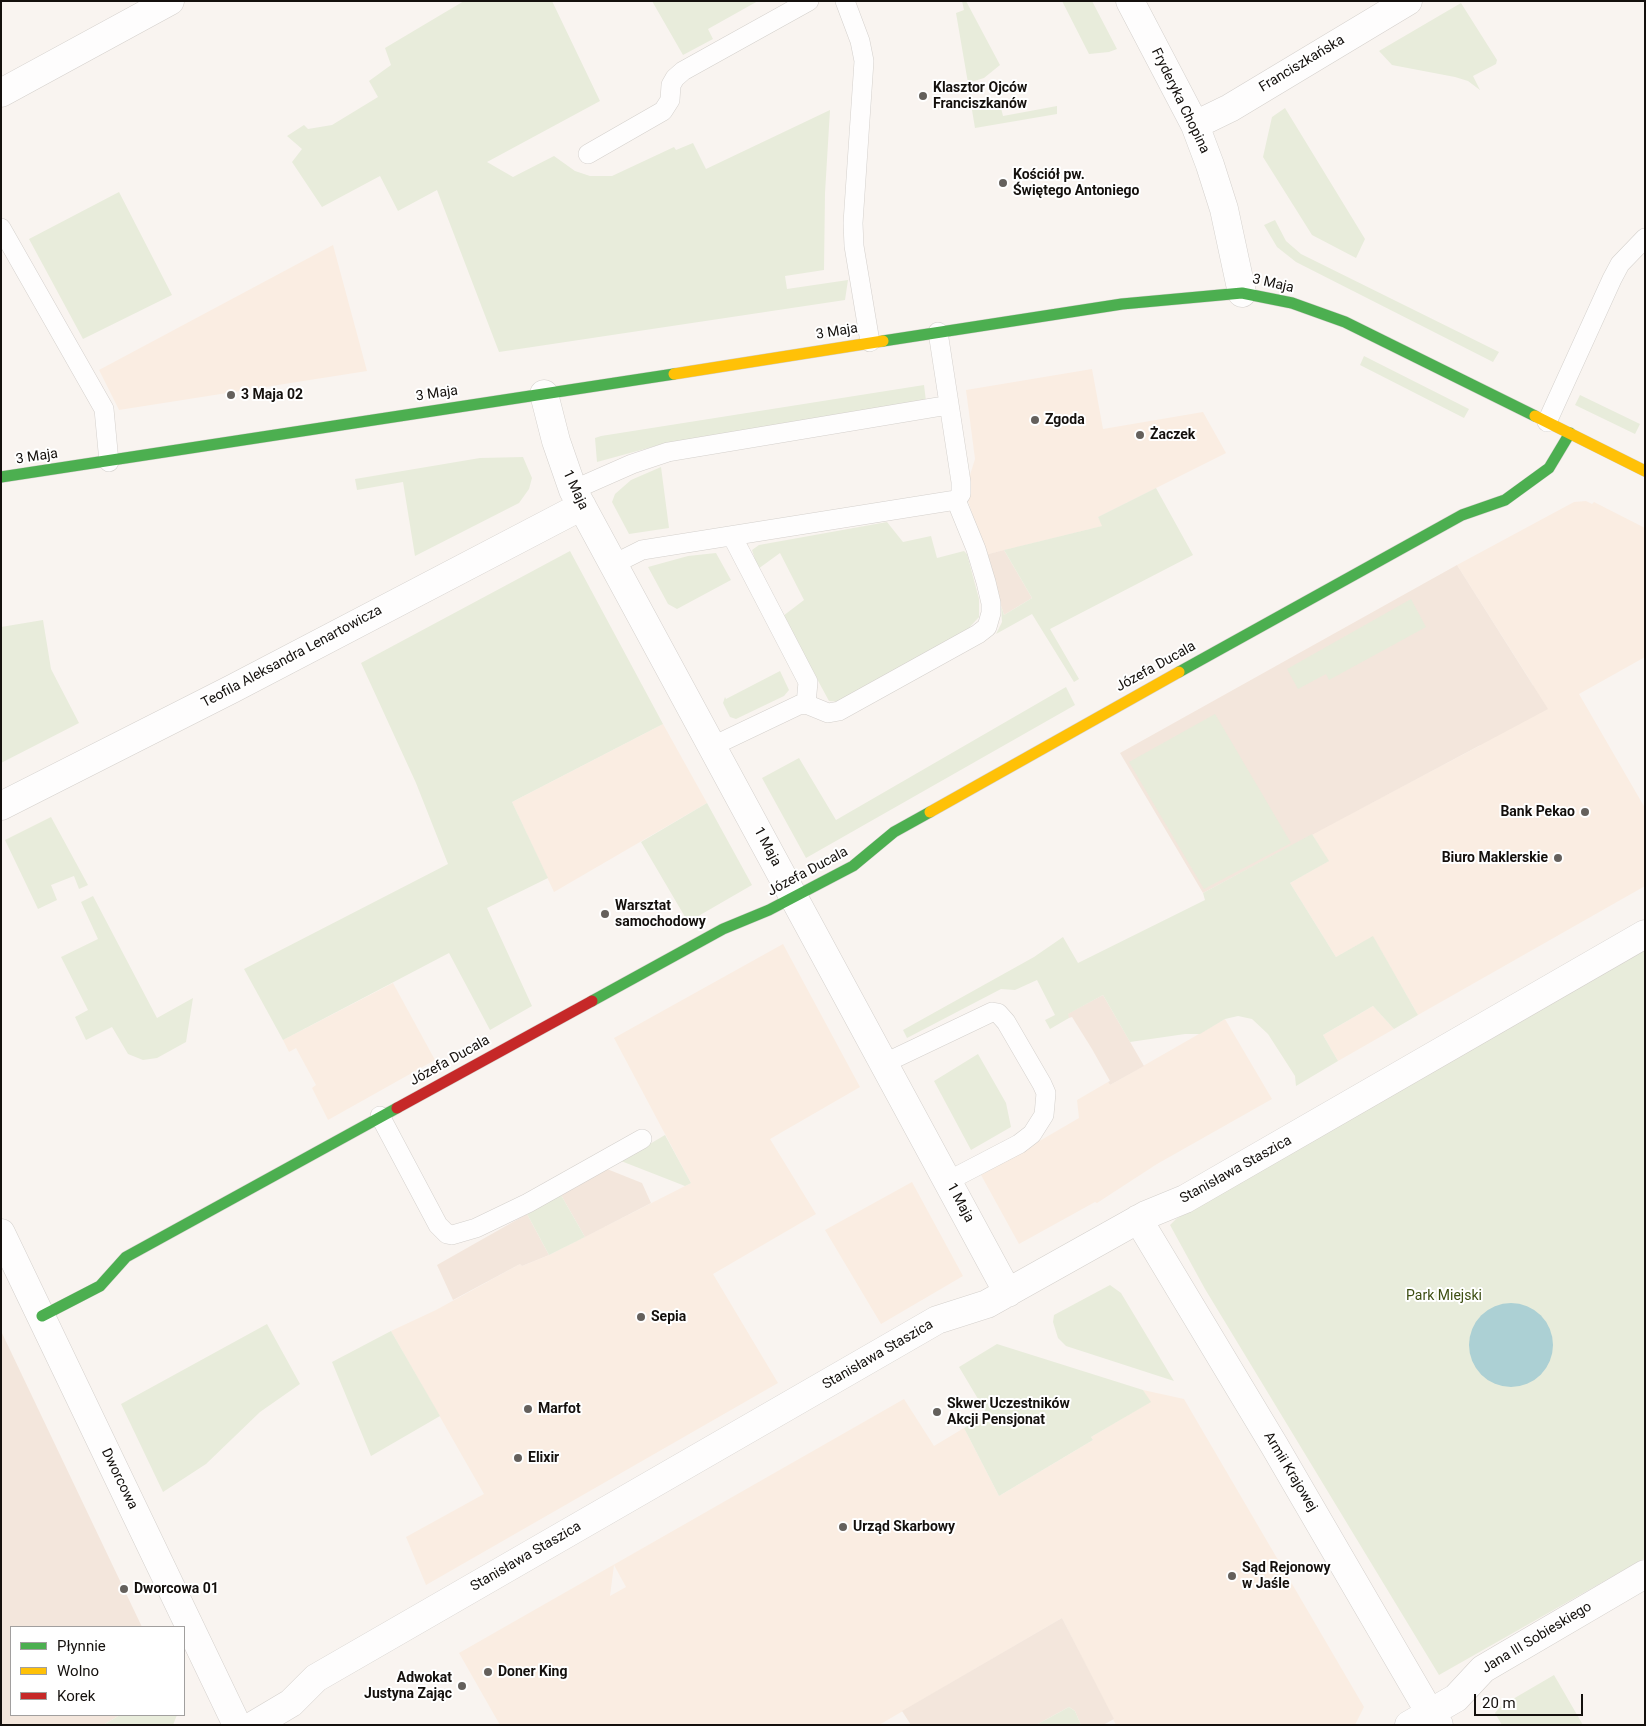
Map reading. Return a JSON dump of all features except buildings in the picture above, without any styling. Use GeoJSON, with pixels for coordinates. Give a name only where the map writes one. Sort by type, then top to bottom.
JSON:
{"type":"FeatureCollection","features":[{"type":"Feature","properties":{"kind":"street"},"geometry":{"type":"LineString","coordinates":[[1,93],[170,1]]}},
{"type":"Feature","properties":{"kind":"street","name":"Fryderyka Chopina"},"geometry":{"type":"LineString","coordinates":[[1130,1],[1195,125],[1224,209],[1242,293]]}},
{"type":"Feature","properties":{"kind":"street","name":"Franciszkańska"},"geometry":{"type":"LineString","coordinates":[[1195,125],[1230,108],[1408,1]]}},
{"type":"Feature","properties":{"kind":"street","name":"3 Maja"},"geometry":{"type":"LineString","coordinates":[[1,477],[109,462],[1122,304],[1242,293],[1292,303],[1345,322],[1645,472]]}},
{"type":"Feature","properties":{"kind":"street","name":"1 Maja"},"geometry":{"type":"LineString","coordinates":[[544,394],[556,441],[578,498],[1008,1293]]}},
{"type":"Feature","properties":{"kind":"street","name":"Józefa Ducala"},"geometry":{"type":"LineString","coordinates":[[42,1316],[100,1286],[126,1257],[723,929],[794,897],[853,866],[894,832],[1267,622],[1462,515],[1494,505],[1511,496],[1549,468],[1570,433]]}},
{"type":"Feature","properties":{"kind":"street","name":"Teofila Aleksandra Lenartowicza"},"geometry":{"type":"LineString","coordinates":[[1,806],[232,689],[578,498]]}},
{"type":"Feature","properties":{"kind":"street","name":"Stanisława Staszica"},"geometry":{"type":"LineString","coordinates":[[254,1725],[291,1702],[316,1678],[937,1320],[970,1311],[1008,1293],[1138,1219],[1180,1202],[1645,934]]}},
{"type":"Feature","properties":{"kind":"street","name":"Armii Krajowej"},"geometry":{"type":"LineString","coordinates":[[1138,1219],[1279,1453],[1426,1721]]}},
{"type":"Feature","properties":{"kind":"street","name":"Dworcowa"},"geometry":{"type":"LineString","coordinates":[[1,1233],[237,1725]]}},
{"type":"Feature","properties":{"kind":"street","name":"Jana III Sobieskiego"},"geometry":{"type":"LineString","coordinates":[[1426,1721],[1459,1696],[1483,1669],[1645,1574]]}},
{"type":"Feature","properties":{"kind":"lane"},"geometry":{"type":"LineString","coordinates":[[588,154],[663,111],[670,100],[671,85],[683,71],[809,1]]}},
{"type":"Feature","properties":{"kind":"lane"},"geometry":{"type":"LineString","coordinates":[[845,1],[860,42],[864,61],[853,223],[854,246],[870,342]]}},
{"type":"Feature","properties":{"kind":"lane"},"geometry":{"type":"LineString","coordinates":[[1,228],[104,409],[109,462]]}},
{"type":"Feature","properties":{"kind":"lane"},"geometry":{"type":"LineString","coordinates":[[1547,422],[1612,279],[1620,264],[1645,238]]}},
{"type":"Feature","properties":{"kind":"lane"},"geometry":{"type":"LineString","coordinates":[[614,564],[642,550],[956,500],[961,494],[961,482],[938,332]]}},
{"type":"Feature","properties":{"kind":"lane"},"geometry":{"type":"LineString","coordinates":[[578,498],[632,464],[668,452],[949,405]]}},
{"type":"Feature","properties":{"kind":"lane"},"geometry":{"type":"LineString","coordinates":[[713,746],[790,708],[806,704],[833,713],[969,639],[987,627],[991,613],[988,589],[976,549],[956,500]]}},
{"type":"Feature","properties":{"kind":"lane"},"geometry":{"type":"LineString","coordinates":[[732,536],[808,682],[806,704]]}},
{"type":"Feature","properties":{"kind":"lane"},"geometry":{"type":"LineString","coordinates":[[885,1063],[992,1012],[998,1013],[1006,1022],[1042,1084],[1046,1093],[1044,1115],[1032,1134],[1019,1144],[948,1181]]}},
{"type":"Feature","properties":{"kind":"lane"},"geometry":{"type":"LineString","coordinates":[[380,1116],[438,1225],[447,1234],[452,1235],[476,1228],[521,1207],[642,1139]]}},
{"type":"Feature","properties":{"kind":"shaded area"},"geometry":{"type":"Polygon","coordinates":[[[333,245],[367,371],[119,410],[99,370],[333,245]]]}},
{"type":"Feature","properties":{"kind":"shaded area"},"geometry":{"type":"Polygon","coordinates":[[[1092,369],[1103,429],[1203,412],[1226,453],[1098,517],[1103,526],[985,555],[965,491],[975,459],[966,390],[1092,369]]]}},
{"type":"Feature","properties":{"kind":"shaded area"},"geometry":{"type":"Polygon","coordinates":[[[1586,501],[1592,504],[1594,502],[1645,528],[1645,657],[1579,694],[1645,808],[1645,886],[1418,1015],[1373,937],[1336,957],[1290,883],[1328,861],[1312,834],[1479,746],[1533,685],[1457,565],[1574,502],[1586,501]]]}},
{"type":"Feature","properties":{"kind":"shaded area"},"geometry":{"type":"Polygon","coordinates":[[[1004,550],[1032,598],[1004,615],[985,555],[1004,550]]]}},
{"type":"Feature","properties":{"kind":"shaded area"},"geometry":{"type":"Polygon","coordinates":[[[1457,565],[1548,709],[1203,893],[1120,753],[1457,565]]]}},
{"type":"Feature","properties":{"kind":"shaded area"},"geometry":{"type":"Polygon","coordinates":[[[663,724],[707,803],[554,892],[512,802],[663,724]]]}},
{"type":"Feature","properties":{"kind":"shaded area"},"geometry":{"type":"Polygon","coordinates":[[[783,944],[860,1087],[770,1139],[816,1214],[713,1274],[778,1383],[426,1585],[406,1537],[484,1494],[391,1331],[436,1310],[520,1264],[522,1266],[549,1255],[691,1183],[614,1038],[783,944]]]}},
{"type":"Feature","properties":{"kind":"shaded area"},"geometry":{"type":"Polygon","coordinates":[[[393,983],[435,1060],[328,1120],[312,1088],[316,1085],[296,1048],[289,1052],[283,1040],[393,983]]]}},
{"type":"Feature","properties":{"kind":"shaded area"},"geometry":{"type":"Polygon","coordinates":[[[1103,995],[1144,1066],[1110,1085],[1108,1082],[1110,1081],[1092,1049],[1072,1017],[1069,1018],[1067,1014],[1103,995]]]}},
{"type":"Feature","properties":{"kind":"shaded area"},"geometry":{"type":"Polygon","coordinates":[[[1373,1006],[1394,1029],[1338,1061],[1323,1035],[1373,1006]]]}},
{"type":"Feature","properties":{"kind":"shaded area"},"geometry":{"type":"Polygon","coordinates":[[[1225,1019],[1272,1099],[1157,1164],[1097,1203],[1095,1202],[1019,1244],[981,1175],[1079,1118],[1077,1100],[1108,1082],[1110,1085],[1225,1019]]]}},
{"type":"Feature","properties":{"kind":"shaded area"},"geometry":{"type":"Polygon","coordinates":[[[607,1169],[642,1183],[651,1203],[585,1237],[561,1195],[607,1169]]]}},
{"type":"Feature","properties":{"kind":"shaded area"},"geometry":{"type":"Polygon","coordinates":[[[912,1182],[963,1276],[881,1324],[825,1230],[912,1182]]]}},
{"type":"Feature","properties":{"kind":"shaded area"},"geometry":{"type":"Polygon","coordinates":[[[527,1214],[549,1255],[522,1266],[520,1264],[453,1300],[437,1265],[527,1214]]]}},
{"type":"Feature","properties":{"kind":"shaded area"},"geometry":{"type":"Polygon","coordinates":[[[1,1331],[142,1626],[10,1626],[10,1716],[118,1716],[103,1725],[1,1725],[1,1331]]]}},
{"type":"Feature","properties":{"kind":"shaded area"},"geometry":{"type":"Polygon","coordinates":[[[1143,1390],[1184,1399],[1364,1707],[1355,1725],[1116,1725],[1062,1618],[879,1725],[500,1725],[459,1653],[904,1399],[934,1446],[964,1428],[999,1496],[1093,1440],[1091,1437],[1150,1402],[1143,1390]],[[614,1565],[610,1596],[626,1587],[614,1565]]]}},
{"type":"Feature","properties":{"kind":"shaded area"},"geometry":{"type":"Polygon","coordinates":[[[1062,1618],[1114,1719],[1103,1725],[1081,1725],[1075,1711],[1069,1707],[1036,1725],[911,1725],[902,1711],[1062,1618]]]}},
{"type":"Feature","properties":{"kind":"green space"},"geometry":{"type":"Polygon","coordinates":[[[464,1],[552,1],[600,101],[487,162],[513,177],[554,156],[575,171],[590,176],[612,176],[674,147],[676,150],[693,143],[706,169],[830,110],[825,193],[824,270],[785,276],[787,289],[848,280],[845,300],[499,352],[437,190],[398,211],[380,176],[322,207],[292,162],[302,149],[287,136],[304,125],[308,129],[332,125],[378,97],[369,81],[391,65],[385,48],[464,1]]]}},
{"type":"Feature","properties":{"kind":"green space"},"geometry":{"type":"Polygon","coordinates":[[[652,1],[758,1],[708,29],[713,39],[683,55],[652,1]]]}},
{"type":"Feature","properties":{"kind":"green space"},"geometry":{"type":"Polygon","coordinates":[[[962,1],[966,1],[1000,65],[984,78],[968,83],[956,13],[964,10],[962,1]]]}},
{"type":"Feature","properties":{"kind":"green space"},"geometry":{"type":"Polygon","coordinates":[[[1062,1],[1092,1],[1117,49],[1109,52],[1089,54],[1062,1]]]}},
{"type":"Feature","properties":{"kind":"green space"},"geometry":{"type":"Polygon","coordinates":[[[1461,3],[1497,60],[1496,64],[1473,76],[1480,90],[1468,81],[1455,77],[1392,65],[1379,51],[1461,3]]]}},
{"type":"Feature","properties":{"kind":"green space"},"geometry":{"type":"Polygon","coordinates":[[[999,100],[1003,116],[1057,106],[1057,114],[975,128],[972,110],[985,108],[985,103],[999,100]]]}},
{"type":"Feature","properties":{"kind":"green space"},"geometry":{"type":"Polygon","coordinates":[[[1285,108],[1365,239],[1356,258],[1312,235],[1263,157],[1272,117],[1285,108]]]}},
{"type":"Feature","properties":{"kind":"green space"},"geometry":{"type":"Polygon","coordinates":[[[119,192],[172,295],[83,339],[29,239],[119,192]]]}},
{"type":"Feature","properties":{"kind":"green space"},"geometry":{"type":"Polygon","coordinates":[[[1275,220],[1286,241],[1301,254],[1499,352],[1493,362],[1296,262],[1277,247],[1264,225],[1275,220]]]}},
{"type":"Feature","properties":{"kind":"green space"},"geometry":{"type":"Polygon","coordinates":[[[1364,356],[1469,409],[1464,418],[1360,365],[1364,356]]]}},
{"type":"Feature","properties":{"kind":"green space"},"geometry":{"type":"Polygon","coordinates":[[[924,385],[926,401],[663,444],[597,462],[595,438],[601,436],[924,385]]]}},
{"type":"Feature","properties":{"kind":"green space"},"geometry":{"type":"Polygon","coordinates":[[[1580,395],[1640,424],[1635,434],[1575,405],[1580,395]]]}},
{"type":"Feature","properties":{"kind":"green space"},"geometry":{"type":"Polygon","coordinates":[[[523,457],[532,478],[529,489],[519,503],[415,556],[403,482],[357,490],[355,479],[480,458],[523,457]]]}},
{"type":"Feature","properties":{"kind":"green space"},"geometry":{"type":"Polygon","coordinates":[[[661,467],[669,528],[629,534],[612,502],[615,494],[631,480],[661,467]]]}},
{"type":"Feature","properties":{"kind":"green space"},"geometry":{"type":"Polygon","coordinates":[[[1156,488],[1193,555],[1050,629],[1079,679],[1074,682],[1032,614],[996,634],[1002,622],[1001,606],[1004,615],[1032,598],[1004,550],[1102,526],[1098,517],[1156,488]]]}},
{"type":"Feature","properties":{"kind":"green space"},"geometry":{"type":"Polygon","coordinates":[[[887,522],[903,542],[931,536],[937,558],[964,551],[967,554],[979,599],[979,617],[968,629],[840,702],[829,701],[783,616],[804,600],[780,553],[758,569],[752,550],[759,545],[887,522]]]}},
{"type":"Feature","properties":{"kind":"green space"},"geometry":{"type":"Polygon","coordinates":[[[570,551],[663,724],[512,802],[548,878],[487,908],[532,1006],[490,1030],[449,953],[283,1040],[244,969],[448,864],[416,783],[361,663],[570,551]]]}},
{"type":"Feature","properties":{"kind":"green space"},"geometry":{"type":"Polygon","coordinates":[[[716,553],[731,580],[677,609],[668,604],[648,567],[688,556],[716,553]]]}},
{"type":"Feature","properties":{"kind":"green space"},"geometry":{"type":"Polygon","coordinates":[[[1411,599],[1426,627],[1329,680],[1326,674],[1298,689],[1287,669],[1411,599]]]}},
{"type":"Feature","properties":{"kind":"green space"},"geometry":{"type":"Polygon","coordinates":[[[43,620],[51,669],[79,723],[1,763],[1,627],[43,620]]]}},
{"type":"Feature","properties":{"kind":"green space"},"geometry":{"type":"Polygon","coordinates":[[[780,671],[789,690],[784,696],[736,719],[730,717],[723,703],[725,697],[726,699],[780,671]]]}},
{"type":"Feature","properties":{"kind":"green space"},"geometry":{"type":"Polygon","coordinates":[[[1066,687],[1075,705],[806,858],[762,778],[799,758],[836,820],[1066,687]]]}},
{"type":"Feature","properties":{"kind":"green space"},"geometry":{"type":"Polygon","coordinates":[[[1215,714],[1291,843],[1204,889],[1129,762],[1215,714]]]}},
{"type":"Feature","properties":{"kind":"green space"},"geometry":{"type":"Polygon","coordinates":[[[707,803],[752,885],[688,922],[641,842],[707,803]]]}},
{"type":"Feature","properties":{"kind":"green space"},"geometry":{"type":"Polygon","coordinates":[[[51,817],[88,885],[79,889],[74,876],[51,885],[57,900],[38,909],[5,840],[51,817]]]}},
{"type":"Feature","properties":{"kind":"green space"},"geometry":{"type":"Polygon","coordinates":[[[1312,834],[1329,861],[1290,883],[1336,957],[1373,936],[1418,1015],[1394,1029],[1373,1006],[1323,1035],[1338,1061],[1296,1086],[1295,1076],[1268,1034],[1252,1019],[1238,1016],[1225,1019],[1200,1034],[1185,1034],[1130,1042],[1103,995],[1068,1014],[1069,1018],[1050,1029],[1045,1020],[1055,1015],[1037,980],[1015,990],[1001,989],[907,1038],[903,1030],[1034,957],[1063,937],[1078,963],[1205,900],[1203,893],[1312,834]]]}},
{"type":"Feature","properties":{"kind":"green space"},"geometry":{"type":"Polygon","coordinates":[[[93,896],[157,1018],[193,998],[186,1042],[157,1058],[143,1060],[128,1054],[112,1027],[86,1040],[75,1017],[88,1010],[61,957],[98,939],[81,902],[93,896]]]}},
{"type":"Feature","properties":{"kind":"green space","name":"Park Miejski"},"geometry":{"type":"Polygon","coordinates":[[[1645,947],[1645,1558],[1439,1675],[1205,1289],[1170,1225],[1176,1219],[1645,947]]]}},
{"type":"Feature","properties":{"kind":"green space"},"geometry":{"type":"Polygon","coordinates":[[[978,1054],[1006,1103],[1011,1127],[971,1150],[934,1081],[978,1054]]]}},
{"type":"Feature","properties":{"kind":"green space"},"geometry":{"type":"Polygon","coordinates":[[[665,1135],[691,1183],[685,1186],[621,1161],[665,1135]]]}},
{"type":"Feature","properties":{"kind":"green space"},"geometry":{"type":"Polygon","coordinates":[[[561,1195],[585,1237],[549,1255],[527,1214],[561,1195]]]}},
{"type":"Feature","properties":{"kind":"green space"},"geometry":{"type":"Polygon","coordinates":[[[1110,1285],[1121,1293],[1174,1381],[1066,1346],[1058,1338],[1053,1322],[1054,1315],[1110,1285]]]}},
{"type":"Feature","properties":{"kind":"green space"},"geometry":{"type":"Polygon","coordinates":[[[267,1324],[300,1384],[260,1412],[206,1464],[163,1492],[121,1404],[267,1324]]]}},
{"type":"Feature","properties":{"kind":"green space"},"geometry":{"type":"Polygon","coordinates":[[[391,1331],[440,1416],[371,1456],[332,1362],[391,1331]]]}},
{"type":"Feature","properties":{"kind":"green space"},"geometry":{"type":"Polygon","coordinates":[[[997,1344],[1143,1390],[1151,1402],[1091,1437],[1093,1440],[999,1496],[964,1428],[987,1414],[959,1367],[997,1344]]]}},
{"type":"Feature","properties":{"kind":"green space"},"geometry":{"type":"Polygon","coordinates":[[[1554,1675],[1583,1725],[1502,1725],[1495,1713],[1501,1706],[1554,1675]]]}},
{"type":"Feature","properties":{"kind":"green space"},"geometry":{"type":"Polygon","coordinates":[[[1069,1707],[1075,1711],[1081,1725],[1036,1725],[1069,1707]]]}},
{"type":"Feature","properties":{"kind":"green space"},"geometry":{"type":"Polygon","coordinates":[[[118,1716],[177,1716],[173,1725],[103,1725],[118,1716]]]}},
{"type":"Feature","properties":{"kind":"water"},"geometry":{"type":"Polygon","coordinates":[[[1511,1303],[1527,1306],[1541,1315],[1550,1329],[1553,1345],[1550,1361],[1541,1375],[1527,1384],[1511,1387],[1495,1384],[1481,1375],[1472,1361],[1469,1345],[1472,1329],[1481,1315],[1495,1306],[1511,1303]]]}},
{"type":"Feature","properties":{"kind":"traffic: fast"},"geometry":{"type":"LineString","coordinates":[[883,341],[1122,304],[1242,293],[1292,303],[1345,322],[1535,416]]}},
{"type":"Feature","properties":{"kind":"traffic: fast"},"geometry":{"type":"LineString","coordinates":[[1,477],[674,374]]}},
{"type":"Feature","properties":{"kind":"traffic: fast"},"geometry":{"type":"LineString","coordinates":[[1179,672],[1462,515],[1505,500],[1549,468],[1570,433]]}},
{"type":"Feature","properties":{"kind":"traffic: fast"},"geometry":{"type":"LineString","coordinates":[[592,1001],[723,929],[769,910],[853,866],[894,832],[930,812]]}},
{"type":"Feature","properties":{"kind":"traffic: fast"},"geometry":{"type":"LineString","coordinates":[[42,1316],[100,1286],[126,1257],[397,1108]]}},
{"type":"Feature","properties":{"kind":"traffic: slow"},"geometry":{"type":"LineString","coordinates":[[674,374],[883,341]]}},
{"type":"Feature","properties":{"kind":"traffic: slow"},"geometry":{"type":"LineString","coordinates":[[1535,416],[1645,471]]}},
{"type":"Feature","properties":{"kind":"traffic: slow"},"geometry":{"type":"LineString","coordinates":[[930,812],[1179,672]]}},
{"type":"Feature","properties":{"kind":"traffic: jam"},"geometry":{"type":"LineString","coordinates":[[397,1108],[592,1001]]}},
{"type":"Feature","properties":{"kind":"place","name":"Klasztor Ojców Franciszkanów"},"geometry":{"type":"Point","coordinates":[923,96]}},
{"type":"Feature","properties":{"kind":"place","name":"Kościół pw. Świętego Antoniego"},"geometry":{"type":"Point","coordinates":[1003,183]}},
{"type":"Feature","properties":{"kind":"place","name":"3 Maja 02"},"geometry":{"type":"Point","coordinates":[231,395]}},
{"type":"Feature","properties":{"kind":"place","name":"Zgoda"},"geometry":{"type":"Point","coordinates":[1035,420]}},
{"type":"Feature","properties":{"kind":"place","name":"Żaczek"},"geometry":{"type":"Point","coordinates":[1140,435]}},
{"type":"Feature","properties":{"kind":"place","name":"Bank Pekao"},"geometry":{"type":"Point","coordinates":[1585,812]}},
{"type":"Feature","properties":{"kind":"place","name":"Biuro Maklerskie"},"geometry":{"type":"Point","coordinates":[1558,858]}},
{"type":"Feature","properties":{"kind":"place","name":"Warsztat samochodowy"},"geometry":{"type":"Point","coordinates":[605,914]}},
{"type":"Feature","properties":{"kind":"place","name":"Sepia"},"geometry":{"type":"Point","coordinates":[641,1317]}},
{"type":"Feature","properties":{"kind":"place","name":"Marfot"},"geometry":{"type":"Point","coordinates":[528,1409]}},
{"type":"Feature","properties":{"kind":"place","name":"Skwer Uczestników Akcji Pensjonat"},"geometry":{"type":"Point","coordinates":[937,1412]}},
{"type":"Feature","properties":{"kind":"place","name":"Elixir"},"geometry":{"type":"Point","coordinates":[518,1458]}},
{"type":"Feature","properties":{"kind":"place","name":"Urząd Skarbowy"},"geometry":{"type":"Point","coordinates":[843,1527]}},
{"type":"Feature","properties":{"kind":"place","name":"Sąd Rejonowy w Jaśle"},"geometry":{"type":"Point","coordinates":[1232,1576]}},
{"type":"Feature","properties":{"kind":"place","name":"Dworcowa 01"},"geometry":{"type":"Point","coordinates":[124,1589]}},
{"type":"Feature","properties":{"kind":"place","name":"Doner King"},"geometry":{"type":"Point","coordinates":[488,1672]}},
{"type":"Feature","properties":{"kind":"place","name":"Adwokat Justyna Zając"},"geometry":{"type":"Point","coordinates":[462,1686]}}]}
